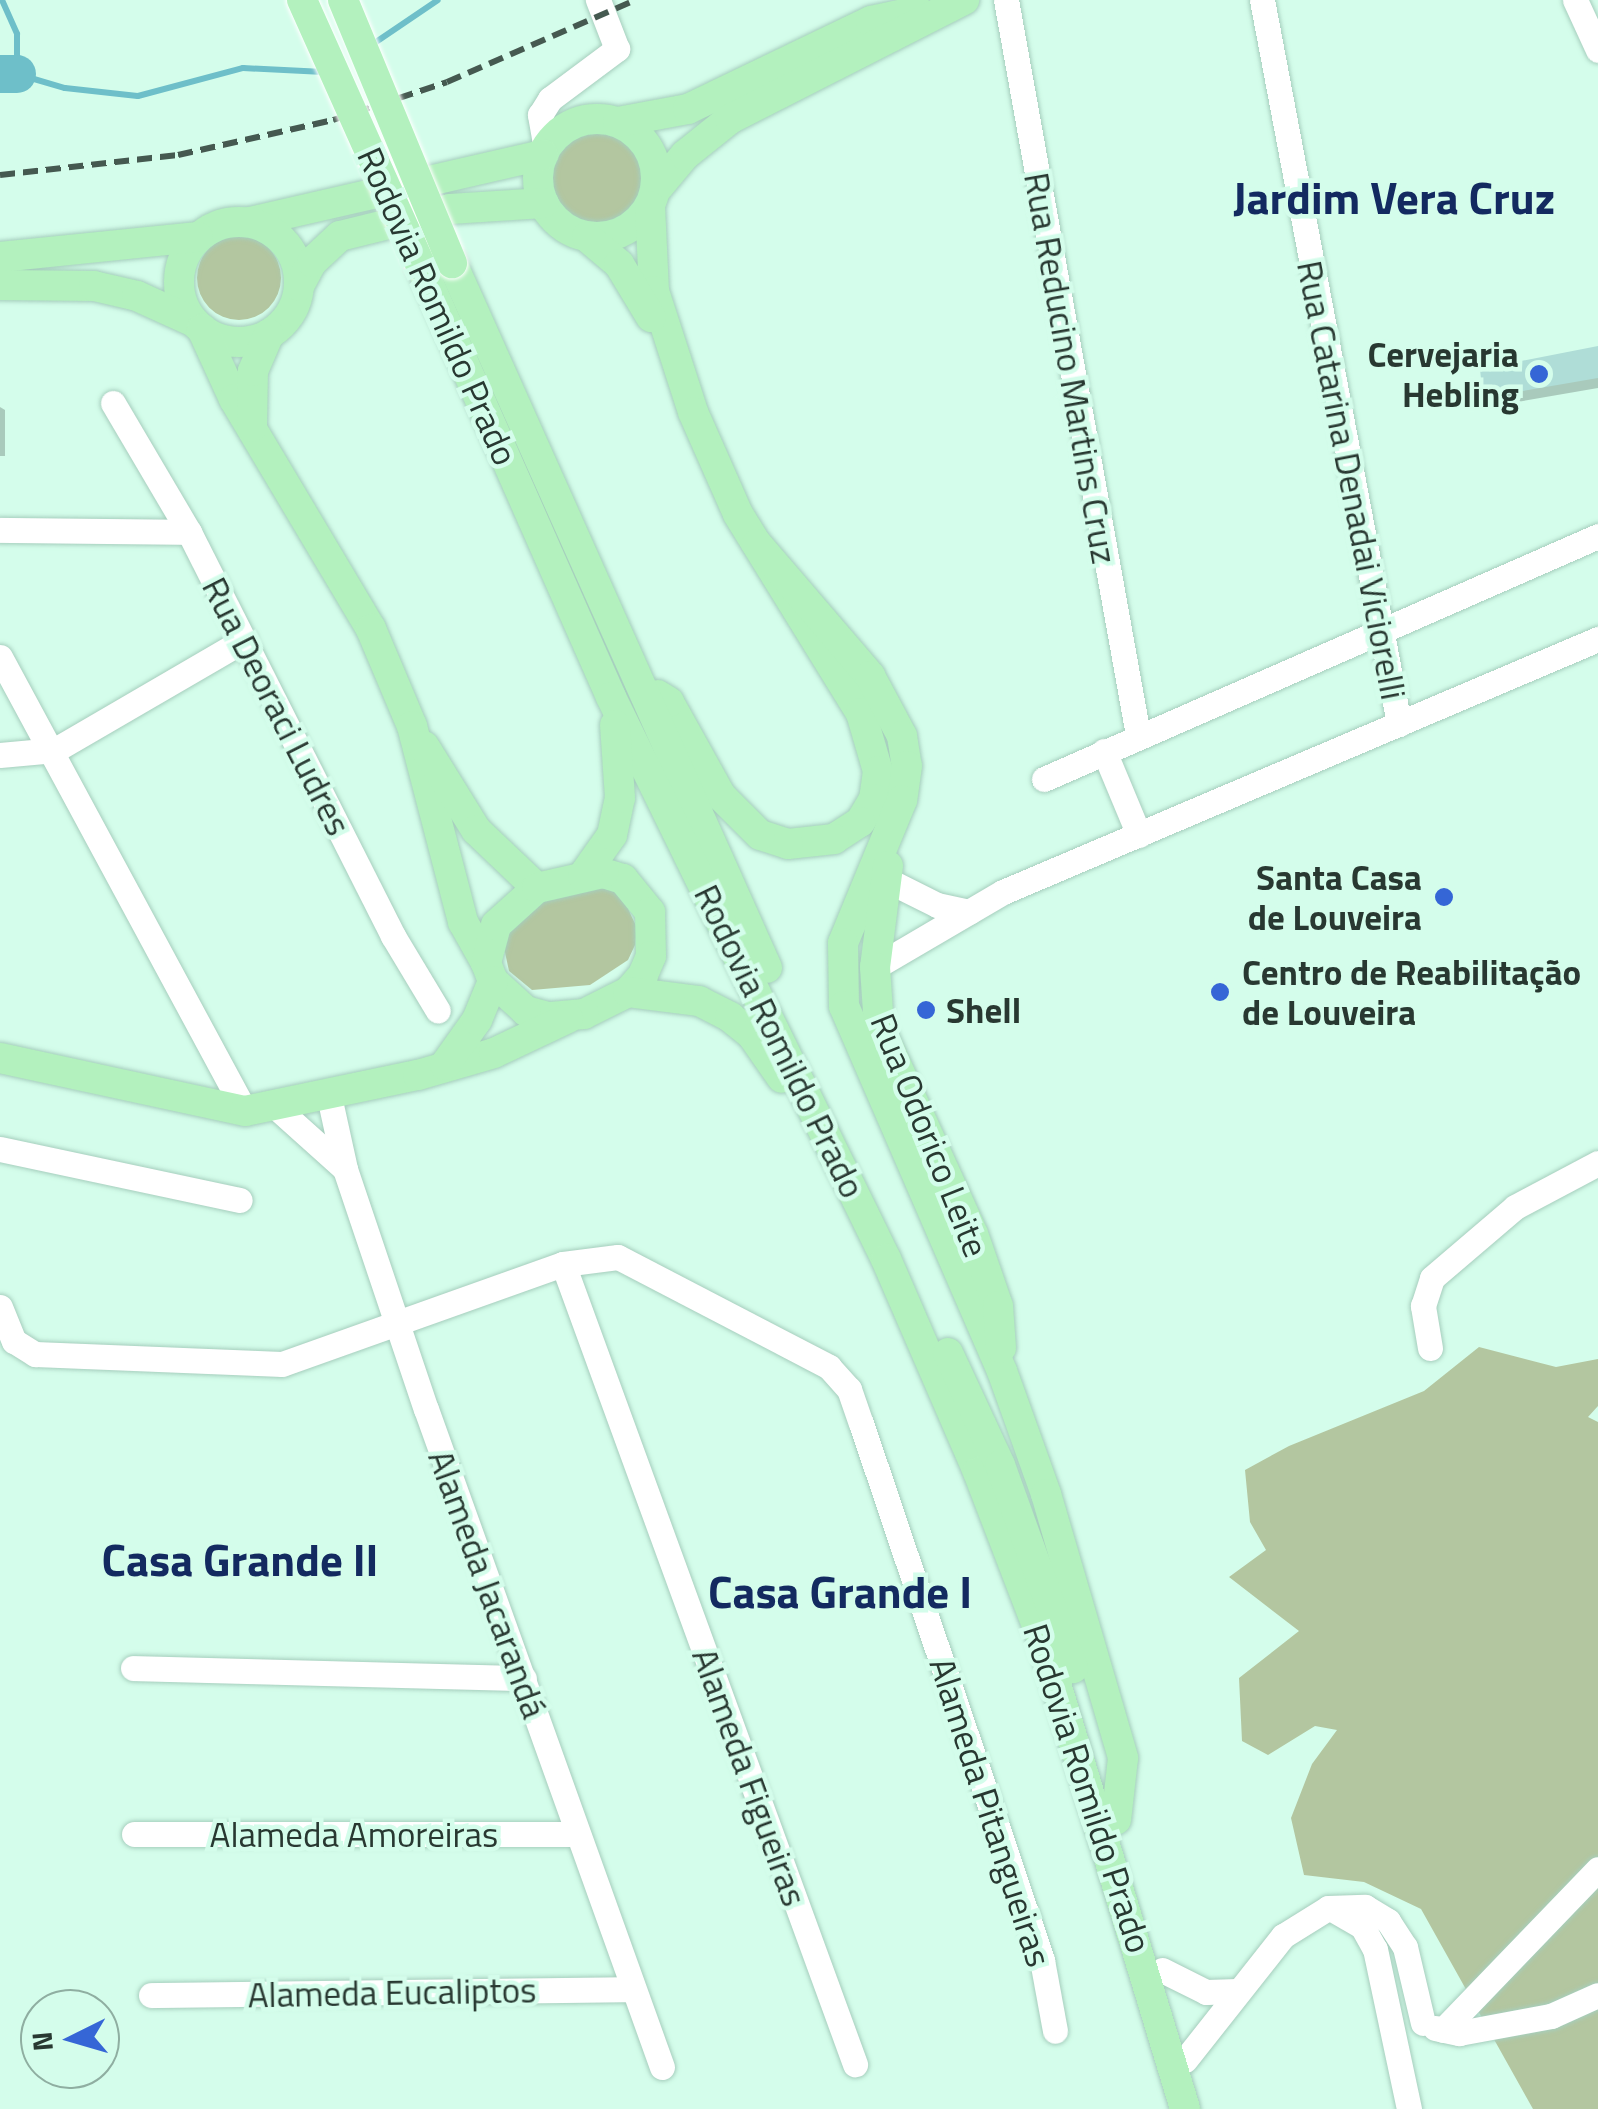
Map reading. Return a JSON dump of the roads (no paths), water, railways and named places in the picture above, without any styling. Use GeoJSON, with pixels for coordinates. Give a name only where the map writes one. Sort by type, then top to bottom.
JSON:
{"type":"FeatureCollection","features":[{"type":"Feature","properties":{"kind":"main road","name":"Rodovia Romildo Prado"},"geometry":{"type":"LineString","coordinates":[[302,0],[611,697],[886,1258],[1044,1641],[1186,2109]]}},
{"type":"Feature","properties":{"kind":"main road","name":"Rodovia Romildo Prado"},"geometry":{"type":"LineString","coordinates":[[343,0],[452,264],[639,682],[1000,1465],[1062,1632],[1162,1970],[1197,2109]]}},
{"type":"Feature","properties":{"kind":"main road"},"geometry":{"type":"LineString","coordinates":[[0,257],[198,237],[222,223],[250,222],[544,152],[577,122],[618,122],[688,108],[872,21],[953,4]]}},
{"type":"Feature","properties":{"kind":"main road"},"geometry":{"type":"LineString","coordinates":[[586,237],[624,232],[685,155],[730,119],[953,4]]}},
{"type":"Feature","properties":{"kind":"main road"},"geometry":{"type":"LineString","coordinates":[[618,122],[650,150],[654,291],[672,349],[728,491],[847,688],[873,744],[876,785],[860,822],[810,844],[760,835],[721,796],[669,702],[639,682]]}},
{"type":"Feature","properties":{"kind":"main road"},"geometry":{"type":"LineString","coordinates":[[544,152],[544,203],[569,230],[586,237],[619,264],[672,349]]}},
{"type":"Feature","properties":{"kind":"main road"},"geometry":{"type":"LineString","coordinates":[[252,427],[253,371],[270,334],[290,314],[312,262],[340,236],[450,209],[544,203]]}},
{"type":"Feature","properties":{"kind":"main road"},"geometry":{"type":"LineString","coordinates":[[250,222],[287,245],[300,286]]}},
{"type":"Feature","properties":{"kind":"main road"},"geometry":{"type":"LineString","coordinates":[[198,237],[179,279],[198,326],[252,427],[344,575],[412,726],[476,830],[537,888]]}},
{"type":"Feature","properties":{"kind":"main road"},"geometry":{"type":"LineString","coordinates":[[0,285],[94,286],[235,342],[270,334]]}},
{"type":"Feature","properties":{"kind":"main road"},"geometry":{"type":"LineString","coordinates":[[757,544],[870,676],[902,736],[907,766],[886,838],[843,942],[844,1006],[1002,1371],[1113,1714],[1123,1758],[1116,1820]]}},
{"type":"Feature","properties":{"kind":"main road"},"geometry":{"type":"LineString","coordinates":[[582,876],[612,834],[620,798],[611,697]]}},
{"type":"Feature","properties":{"kind":"main road"},"geometry":{"type":"LineString","coordinates":[[412,726],[441,852],[463,922],[490,972],[526,1011],[568,1018]]}},
{"type":"Feature","properties":{"kind":"main road","name":"Rua Odorico Leite"},"geometry":{"type":"LineString","coordinates":[[886,838],[890,881],[874,967],[879,1027],[998,1306],[1002,1371]]}},
{"type":"Feature","properties":{"kind":"main road"},"geometry":{"type":"LineString","coordinates":[[445,1065],[476,1020],[490,972],[496,925],[537,888],[582,876],[624,879],[650,912],[651,956],[628,992]]}},
{"type":"Feature","properties":{"kind":"main road"},"geometry":{"type":"LineString","coordinates":[[0,1058],[245,1111],[329,1096],[494,1053],[628,992],[699,1001],[752,1035],[886,1258]]}},
{"type":"Feature","properties":{"kind":"street"},"geometry":{"type":"LineString","coordinates":[[544,152],[540,115],[550,99],[617,49],[598,0]]}},
{"type":"Feature","properties":{"kind":"street","name":"Rua Reducino Martins Cruz"},"geometry":{"type":"LineString","coordinates":[[1006,0],[1138,735]]}},
{"type":"Feature","properties":{"kind":"street","name":"Rua Catarina Denadai Viciorelli"},"geometry":{"type":"LineString","coordinates":[[1262,0],[1398,724]]}},
{"type":"Feature","properties":{"kind":"street"},"geometry":{"type":"LineString","coordinates":[[1574,0],[1598,50]]}},
{"type":"Feature","properties":{"kind":"street","name":"Rua Deoraci Ludres"},"geometry":{"type":"LineString","coordinates":[[113,403],[188,532],[393,936],[438,1011]]}},
{"type":"Feature","properties":{"kind":"street"},"geometry":{"type":"LineString","coordinates":[[0,530],[188,532]]}},
{"type":"Feature","properties":{"kind":"street"},"geometry":{"type":"LineString","coordinates":[[1044,778],[1598,536]]}},
{"type":"Feature","properties":{"kind":"street"},"geometry":{"type":"LineString","coordinates":[[874,967],[969,912],[1598,639]]}},
{"type":"Feature","properties":{"kind":"street"},"geometry":{"type":"LineString","coordinates":[[0,754],[55,750],[244,640]]}},
{"type":"Feature","properties":{"kind":"street"},"geometry":{"type":"LineString","coordinates":[[0,657],[55,750],[245,1111]]}},
{"type":"Feature","properties":{"kind":"street"},"geometry":{"type":"LineString","coordinates":[[1104,751],[1139,835]]}},
{"type":"Feature","properties":{"kind":"street"},"geometry":{"type":"LineString","coordinates":[[890,881],[937,905],[969,912]]}},
{"type":"Feature","properties":{"kind":"street","name":"Alameda Jacarandá"},"geometry":{"type":"LineString","coordinates":[[329,1096],[345,1169],[524,1678],[574,1834],[662,2067]]}},
{"type":"Feature","properties":{"kind":"street"},"geometry":{"type":"LineString","coordinates":[[277,1108],[345,1169]]}},
{"type":"Feature","properties":{"kind":"street"},"geometry":{"type":"LineString","coordinates":[[0,1150],[240,1200]]}},
{"type":"Feature","properties":{"kind":"street"},"geometry":{"type":"LineString","coordinates":[[1430,1348],[1422,1317],[1432,1278],[1514,1207],[1598,1163]]}},
{"type":"Feature","properties":{"kind":"street","name":"Alameda Pitangueiras"},"geometry":{"type":"LineString","coordinates":[[0,1306],[14,1340],[35,1354],[282,1364],[356,1343],[397,1319],[564,1264],[618,1257],[652,1270],[829,1366],[849,1389],[1042,1960],[1055,2032]]}},
{"type":"Feature","properties":{"kind":"street","name":"Alameda Figueiras"},"geometry":{"type":"LineString","coordinates":[[564,1264],[855,2064]]}},
{"type":"Feature","properties":{"kind":"street"},"geometry":{"type":"LineString","coordinates":[[133,1668],[524,1678]]}},
{"type":"Feature","properties":{"kind":"street","name":"Alameda Amoreiras"},"geometry":{"type":"LineString","coordinates":[[134,1834],[574,1834]]}},
{"type":"Feature","properties":{"kind":"street"},"geometry":{"type":"LineString","coordinates":[[1432,2027],[1598,1869]]}},
{"type":"Feature","properties":{"kind":"street"},"geometry":{"type":"LineString","coordinates":[[1185,2060],[1237,1990],[1298,1922],[1328,1908],[1364,1907],[1388,1921],[1404,1947],[1432,2027]]}},
{"type":"Feature","properties":{"kind":"street"},"geometry":{"type":"LineString","coordinates":[[1328,1908],[1346,1914],[1368,1938],[1391,2018],[1409,2109]]}},
{"type":"Feature","properties":{"kind":"street"},"geometry":{"type":"LineString","coordinates":[[1162,1970],[1206,1992],[1237,1990]]}},
{"type":"Feature","properties":{"kind":"street","name":"Alameda Eucaliptos"},"geometry":{"type":"LineString","coordinates":[[152,1995],[632,1989]]}},
{"type":"Feature","properties":{"kind":"street"},"geometry":{"type":"LineString","coordinates":[[1391,2018],[1476,2031],[1550,2016],[1598,1995]]}},
{"type":"Feature","properties":{"kind":"waterway"},"geometry":{"type":"LineString","coordinates":[[2,0],[17,34],[17,74],[65,88],[138,96],[243,68],[324,72]]}},
{"type":"Feature","properties":{"kind":"waterway"},"geometry":{"type":"LineString","coordinates":[[373,44],[438,0]]}},
{"type":"Feature","properties":{"kind":"waterway"},"geometry":{"type":"LineString","coordinates":[[0,74],[17,74]]}},
{"type":"Feature","properties":{"kind":"railway"},"geometry":{"type":"LineString","coordinates":[[0,175],[178,155],[333,120],[447,82],[636,0]]}},
{"type":"Feature","properties":{"kind":"place","name":"Cervejaria Hebling"},"geometry":{"type":"Point","coordinates":[1539,374]}},
{"type":"Feature","properties":{"kind":"place","name":"Santa Casa de Louveira"},"geometry":{"type":"Point","coordinates":[1444,897]}},
{"type":"Feature","properties":{"kind":"place","name":"Centro de Reabilitação de Louveira"},"geometry":{"type":"Point","coordinates":[1220,992]}},
{"type":"Feature","properties":{"kind":"place","name":"Shell"},"geometry":{"type":"Point","coordinates":[926,1010]}},
{"type":"Feature","properties":{"kind":"district","name":"Jardim Vera Cruz"},"geometry":{"type":"Point","coordinates":[1394,198]}},
{"type":"Feature","properties":{"kind":"district","name":"Casa Grande II"},"geometry":{"type":"Point","coordinates":[240,1560]}},
{"type":"Feature","properties":{"kind":"district","name":"Casa Grande I"},"geometry":{"type":"Point","coordinates":[840,1592]}}]}
